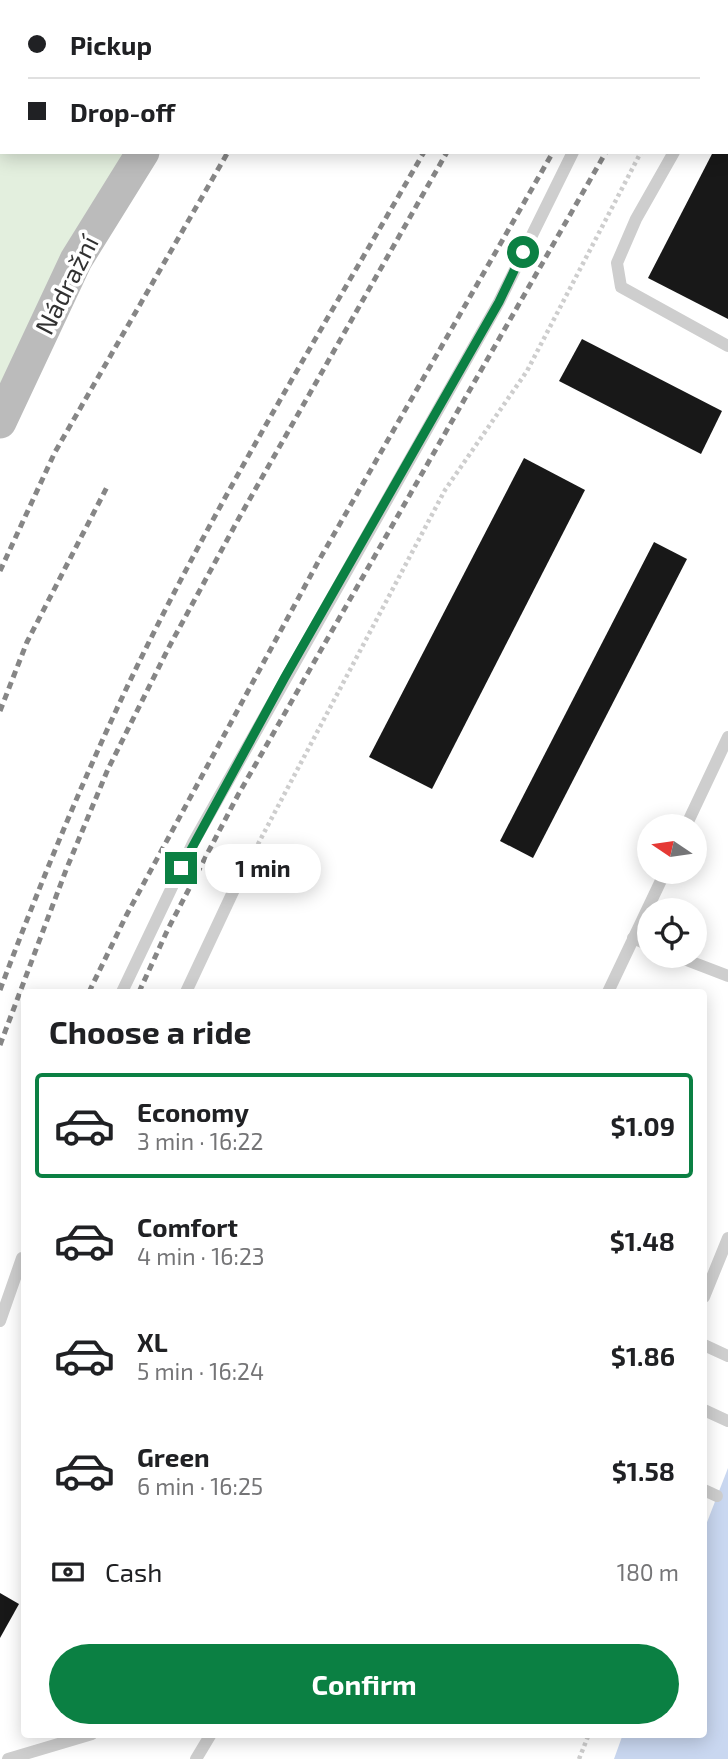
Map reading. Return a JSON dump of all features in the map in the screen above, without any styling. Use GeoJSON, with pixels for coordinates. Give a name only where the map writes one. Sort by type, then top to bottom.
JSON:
{"type":"FeatureCollection","features":[{"type":"Feature","properties":{"kind":"main road","name":"Nádražní"},"geometry":{"type":"LineString","coordinates":[[0,422],[76,260],[142,154]]}},
{"type":"Feature","properties":{"kind":"lane"},"geometry":{"type":"LineString","coordinates":[[123,989],[192,843],[499,302],[572,154]]}},
{"type":"Feature","properties":{"kind":"lane"},"geometry":{"type":"LineString","coordinates":[[673,154],[636,219],[617,263],[621,288],[728,346]]}},
{"type":"Feature","properties":{"kind":"lane"},"geometry":{"type":"LineString","coordinates":[[692,814],[728,737]]}},
{"type":"Feature","properties":{"kind":"lane"},"geometry":{"type":"LineString","coordinates":[[187,989],[239,879]]}},
{"type":"Feature","properties":{"kind":"lane"},"geometry":{"type":"LineString","coordinates":[[609,989],[658,884]]}},
{"type":"Feature","properties":{"kind":"lane"},"geometry":{"type":"LineString","coordinates":[[633,938],[637,940]]}},
{"type":"Feature","properties":{"kind":"lane"},"geometry":{"type":"LineString","coordinates":[[707,968],[728,976]]}},
{"type":"Feature","properties":{"kind":"lane"},"geometry":{"type":"LineString","coordinates":[[707,1291],[725,1256],[728,1238]]}},
{"type":"Feature","properties":{"kind":"lane"},"geometry":{"type":"LineString","coordinates":[[0,1321],[21,1264]]}},
{"type":"Feature","properties":{"kind":"lane"},"geometry":{"type":"LineString","coordinates":[[707,1346],[728,1356]]}},
{"type":"Feature","properties":{"kind":"lane"},"geometry":{"type":"LineString","coordinates":[[707,1411],[728,1421]]}},
{"type":"Feature","properties":{"kind":"lane"},"geometry":{"type":"LineString","coordinates":[[707,1491],[717,1496]]}},
{"type":"Feature","properties":{"kind":"lane"},"geometry":{"type":"LineString","coordinates":[[8,1759],[79,1738]]}},
{"type":"Feature","properties":{"kind":"lane"},"geometry":{"type":"LineString","coordinates":[[195,1759],[208,1738]]}},
{"type":"Feature","properties":{"kind":"path"},"geometry":{"type":"LineString","coordinates":[[239,879],[445,489],[527,371],[641,154]]}},
{"type":"Feature","properties":{"kind":"path"},"geometry":{"type":"LineString","coordinates":[[579,1759],[587,1738]]}},
{"type":"Feature","properties":{"kind":"green space"},"geometry":{"type":"Polygon","coordinates":[[[0,154],[126,154],[0,390],[0,154]]]}},
{"type":"Feature","properties":{"kind":"water"},"geometry":{"type":"Polygon","coordinates":[[[728,1468],[728,1759],[614,1759],[622,1738],[707,1738],[707,1522],[728,1468]]]}},
{"type":"Feature","properties":{"kind":"building"},"geometry":{"type":"Polygon","coordinates":[[[712,154],[728,154],[728,319],[648,278],[712,154]]]}},
{"type":"Feature","properties":{"kind":"building"},"geometry":{"type":"Polygon","coordinates":[[[582,339],[722,411],[701,454],[559,381],[582,339]]]}},
{"type":"Feature","properties":{"kind":"building"},"geometry":{"type":"Polygon","coordinates":[[[524,458],[585,490],[432,789],[369,757],[524,458]]]}},
{"type":"Feature","properties":{"kind":"building"},"geometry":{"type":"Polygon","coordinates":[[[654,542],[687,559],[533,858],[500,841],[654,542]]]}},
{"type":"Feature","properties":{"kind":"building"},"geometry":{"type":"Polygon","coordinates":[[[0,1593],[19,1604],[0,1638],[0,1593]]]}},
{"type":"Feature","properties":{"kind":"railway"},"geometry":{"type":"LineString","coordinates":[[0,571],[55,452],[227,154]]}},
{"type":"Feature","properties":{"kind":"railway"},"geometry":{"type":"LineString","coordinates":[[0,990],[70,813],[150,640],[249,455],[423,154]]}},
{"type":"Feature","properties":{"kind":"railway"},"geometry":{"type":"LineString","coordinates":[[21,989],[108,769],[169,647],[239,518],[446,154]]}},
{"type":"Feature","properties":{"kind":"railway"},"geometry":{"type":"LineString","coordinates":[[90,989],[126,916],[318,562],[552,154]]}},
{"type":"Feature","properties":{"kind":"railway"},"geometry":{"type":"LineString","coordinates":[[140,989],[168,929],[238,795],[605,154]]}},
{"type":"Feature","properties":{"kind":"railway"},"geometry":{"type":"LineString","coordinates":[[0,711],[27,642],[107,487]]}},
{"type":"Feature","properties":{"kind":"railway"},"geometry":{"type":"LineString","coordinates":[[0,1045],[21,989]]}},
{"type":"Feature","properties":{"kind":"route"},"geometry":{"type":"LineString","coordinates":[[181,868],[192,843],[285,677],[499,302],[523,252]]}}]}
